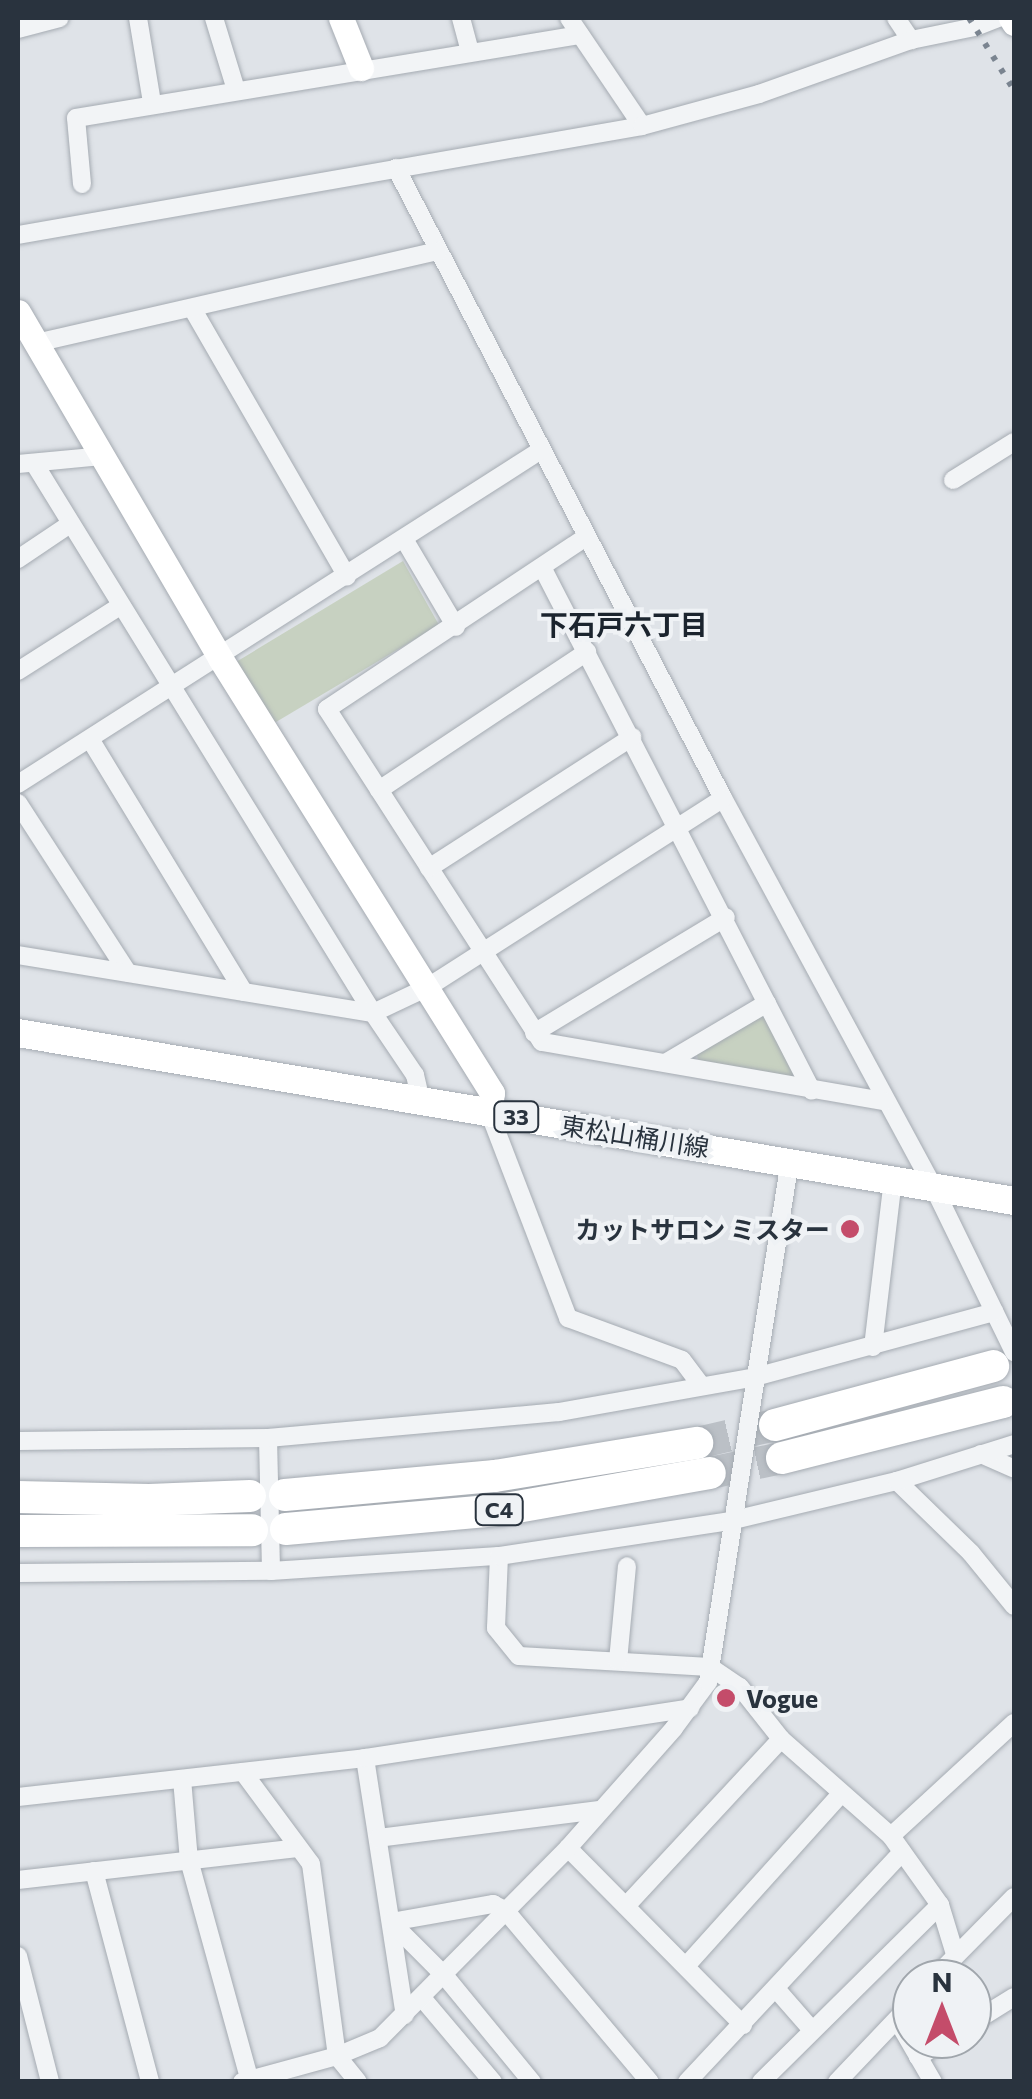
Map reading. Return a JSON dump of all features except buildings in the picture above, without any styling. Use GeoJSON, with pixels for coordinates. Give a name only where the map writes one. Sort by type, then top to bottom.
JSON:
{"type":"FeatureCollection","features":[{"type":"Feature","properties":{"kind":"highway"},"geometry":{"type":"LineString","coordinates":[[775,1424],[1004,1359]]}},
{"type":"Feature","properties":{"kind":"highway"},"geometry":{"type":"LineString","coordinates":[[782,1458],[1003,1402]]}},
{"type":"Feature","properties":{"kind":"highway","name":"C4"},"geometry":{"type":"LineString","coordinates":[[285,1495],[703,1458],[500,1510],[286,1529]]}},
{"type":"Feature","properties":{"kind":"highway"},"geometry":{"type":"LineString","coordinates":[[18,1497],[149,1500],[250,1496]]}},
{"type":"Feature","properties":{"kind":"highway"},"geometry":{"type":"LineString","coordinates":[[18,1531],[252,1530]]}},
{"type":"Feature","properties":{"kind":"main road","name":"東松山桶川線"},"geometry":{"type":"LineString","coordinates":[[18,1033],[790,1160],[1014,1201]]}},
{"type":"Feature","properties":{"kind":"street"},"geometry":{"type":"LineString","coordinates":[[18,29],[60,18]]}},
{"type":"Feature","properties":{"kind":"street"},"geometry":{"type":"LineString","coordinates":[[138,18],[152,104]]}},
{"type":"Feature","properties":{"kind":"street"},"geometry":{"type":"LineString","coordinates":[[214,18],[236,90]]}},
{"type":"Feature","properties":{"kind":"street"},"geometry":{"type":"LineString","coordinates":[[342,18],[361,68]]}},
{"type":"Feature","properties":{"kind":"street"},"geometry":{"type":"LineString","coordinates":[[461,18],[470,52]]}},
{"type":"Feature","properties":{"kind":"street"},"geometry":{"type":"LineString","coordinates":[[568,18],[642,126]]}},
{"type":"Feature","properties":{"kind":"street"},"geometry":{"type":"LineString","coordinates":[[896,18],[911,40]]}},
{"type":"Feature","properties":{"kind":"street"},"geometry":{"type":"LineString","coordinates":[[18,235],[642,126],[759,94],[911,40],[976,27],[999,18]]}},
{"type":"Feature","properties":{"kind":"street"},"geometry":{"type":"LineString","coordinates":[[82,184],[76,118],[361,68],[580,35]]}},
{"type":"Feature","properties":{"kind":"street"},"geometry":{"type":"LineString","coordinates":[[396,168],[586,538],[932,1186],[994,1312],[1004,1359]]}},
{"type":"Feature","properties":{"kind":"street"},"geometry":{"type":"LineString","coordinates":[[36,343],[438,252]]}},
{"type":"Feature","properties":{"kind":"street"},"geometry":{"type":"LineString","coordinates":[[192,308],[346,576]]}},
{"type":"Feature","properties":{"kind":"street"},"geometry":{"type":"LineString","coordinates":[[18,312],[220,658],[492,1093],[489,1112],[568,1318],[682,1360],[700,1384]]}},
{"type":"Feature","properties":{"kind":"street"},"geometry":{"type":"LineString","coordinates":[[953,480],[1014,442]]}},
{"type":"Feature","properties":{"kind":"street"},"geometry":{"type":"LineString","coordinates":[[18,784],[540,450]]}},
{"type":"Feature","properties":{"kind":"street"},"geometry":{"type":"LineString","coordinates":[[26,464],[102,456]]}},
{"type":"Feature","properties":{"kind":"street"},"geometry":{"type":"LineString","coordinates":[[26,464],[70,524],[415,1075],[420,1101]]}},
{"type":"Feature","properties":{"kind":"street"},"geometry":{"type":"LineString","coordinates":[[18,558],[70,524]]}},
{"type":"Feature","properties":{"kind":"street"},"geometry":{"type":"LineString","coordinates":[[586,538],[456,627],[326,708],[542,1042],[885,1101]]}},
{"type":"Feature","properties":{"kind":"street"},"geometry":{"type":"LineString","coordinates":[[404,539],[456,627]]}},
{"type":"Feature","properties":{"kind":"street"},"geometry":{"type":"LineString","coordinates":[[542,567],[812,1090]]}},
{"type":"Feature","properties":{"kind":"street"},"geometry":{"type":"LineString","coordinates":[[18,672],[120,606]]}},
{"type":"Feature","properties":{"kind":"street"},"geometry":{"type":"LineString","coordinates":[[379,790],[587,652]]}},
{"type":"Feature","properties":{"kind":"street"},"geometry":{"type":"LineString","coordinates":[[430,868],[632,737]]}},
{"type":"Feature","properties":{"kind":"street"},"geometry":{"type":"LineString","coordinates":[[90,739],[244,992]]}},
{"type":"Feature","properties":{"kind":"street"},"geometry":{"type":"LineString","coordinates":[[18,956],[373,1013],[428,988],[677,824],[723,798]]}},
{"type":"Feature","properties":{"kind":"street"},"geometry":{"type":"LineString","coordinates":[[18,802],[128,973]]}},
{"type":"Feature","properties":{"kind":"street"},"geometry":{"type":"LineString","coordinates":[[534,1033],[726,917]]}},
{"type":"Feature","properties":{"kind":"street"},"geometry":{"type":"LineString","coordinates":[[668,1062],[767,1004]]}},
{"type":"Feature","properties":{"kind":"street"},"geometry":{"type":"LineString","coordinates":[[182,1779],[189,1860],[247,2081],[338,2056],[380,2038],[423,1999],[568,1848],[690,1708],[708,1682],[730,1521],[790,1160]]}},
{"type":"Feature","properties":{"kind":"street"},"geometry":{"type":"LineString","coordinates":[[873,1347],[893,1180]]}},
{"type":"Feature","properties":{"kind":"street"},"geometry":{"type":"LineString","coordinates":[[18,1441],[268,1438],[559,1412],[755,1376],[994,1312]]}},
{"type":"Feature","properties":{"kind":"street"},"geometry":{"type":"LineString","coordinates":[[268,1438],[271,1572]]}},
{"type":"Feature","properties":{"kind":"street"},"geometry":{"type":"LineString","coordinates":[[18,1573],[271,1572],[499,1556],[730,1521],[896,1481],[1014,1444]]}},
{"type":"Feature","properties":{"kind":"street"},"geometry":{"type":"LineString","coordinates":[[981,1454],[1014,1470]]}},
{"type":"Feature","properties":{"kind":"street"},"geometry":{"type":"LineString","coordinates":[[896,1481],[971,1553],[1014,1606]]}},
{"type":"Feature","properties":{"kind":"street"},"geometry":{"type":"LineString","coordinates":[[499,1556],[496,1628],[519,1656],[710,1666],[740,1687],[782,1739],[840,1795],[891,1836],[940,1905],[955,1954]]}},
{"type":"Feature","properties":{"kind":"street"},"geometry":{"type":"LineString","coordinates":[[618,1662],[626,1566]]}},
{"type":"Feature","properties":{"kind":"street"},"geometry":{"type":"LineString","coordinates":[[18,1797],[365,1758],[690,1708]]}},
{"type":"Feature","properties":{"kind":"street"},"geometry":{"type":"LineString","coordinates":[[891,1836],[1014,1723]]}},
{"type":"Feature","properties":{"kind":"street"},"geometry":{"type":"LineString","coordinates":[[626,1906],[782,1739]]}},
{"type":"Feature","properties":{"kind":"street"},"geometry":{"type":"LineString","coordinates":[[365,1758],[406,2015]]}},
{"type":"Feature","properties":{"kind":"street"},"geometry":{"type":"LineString","coordinates":[[243,1772],[311,1864],[338,2056],[358,2082]]}},
{"type":"Feature","properties":{"kind":"street"},"geometry":{"type":"LineString","coordinates":[[686,1966],[840,1795]]}},
{"type":"Feature","properties":{"kind":"street"},"geometry":{"type":"LineString","coordinates":[[378,1838],[600,1810]]}},
{"type":"Feature","properties":{"kind":"street"},"geometry":{"type":"LineString","coordinates":[[18,1880],[297,1848]]}},
{"type":"Feature","properties":{"kind":"street"},"geometry":{"type":"LineString","coordinates":[[568,1848],[743,2025]]}},
{"type":"Feature","properties":{"kind":"street"},"geometry":{"type":"LineString","coordinates":[[687,2082],[902,1852]]}},
{"type":"Feature","properties":{"kind":"street"},"geometry":{"type":"LineString","coordinates":[[94,1872],[150,2082]]}},
{"type":"Feature","properties":{"kind":"street"},"geometry":{"type":"LineString","coordinates":[[951,1959],[1014,1901]]}},
{"type":"Feature","properties":{"kind":"street"},"geometry":{"type":"LineString","coordinates":[[391,1922],[493,1904],[506,1910],[650,2082]]}},
{"type":"Feature","properties":{"kind":"street"},"geometry":{"type":"LineString","coordinates":[[761,2082],[940,1905]]}},
{"type":"Feature","properties":{"kind":"street"},"geometry":{"type":"LineString","coordinates":[[391,1922],[444,1975],[532,2082]]}},
{"type":"Feature","properties":{"kind":"street"},"geometry":{"type":"LineString","coordinates":[[18,1956],[50,2082]]}},
{"type":"Feature","properties":{"kind":"street"},"geometry":{"type":"LineString","coordinates":[[776,1990],[811,2030]]}},
{"type":"Feature","properties":{"kind":"street"},"geometry":{"type":"LineString","coordinates":[[992,2011],[1014,1997]]}},
{"type":"Feature","properties":{"kind":"street"},"geometry":{"type":"LineString","coordinates":[[423,1999],[493,2082]]}},
{"type":"Feature","properties":{"kind":"street"},"geometry":{"type":"LineString","coordinates":[[837,2082],[892,2025]]}},
{"type":"Feature","properties":{"kind":"street"},"geometry":{"type":"LineString","coordinates":[[919,2059],[932,2082]]}},
{"type":"Feature","properties":{"kind":"green space"},"geometry":{"type":"Polygon","coordinates":[[[403,561],[439,625],[271,725],[236,662],[403,561]]]}},
{"type":"Feature","properties":{"kind":"green space"},"geometry":{"type":"Polygon","coordinates":[[[759,1015],[767,1016],[796,1071],[791,1078],[698,1062],[697,1054],[759,1015]]]}},
{"type":"Feature","properties":{"kind":"tunnel"},"geometry":{"type":"LineString","coordinates":[[697,1443],[775,1425]]}},
{"type":"Feature","properties":{"kind":"tunnel"},"geometry":{"type":"LineString","coordinates":[[710,1473],[782,1458]]}},
{"type":"Feature","properties":{"kind":"railway"},"geometry":{"type":"LineString","coordinates":[[969,18],[1014,90]]}},
{"type":"Feature","properties":{"kind":"place","name":"カットサロン ミスター"},"geometry":{"type":"Point","coordinates":[850,1229]}},
{"type":"Feature","properties":{"kind":"place","name":"Vogue"},"geometry":{"type":"Point","coordinates":[726,1698]}},
{"type":"Feature","properties":{"kind":"district","name":"下石戸六丁目"},"geometry":{"type":"Point","coordinates":[624,624]}}]}
